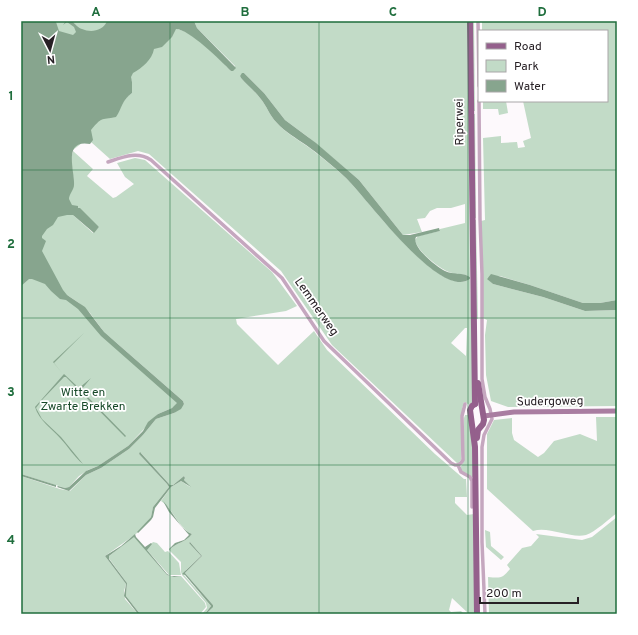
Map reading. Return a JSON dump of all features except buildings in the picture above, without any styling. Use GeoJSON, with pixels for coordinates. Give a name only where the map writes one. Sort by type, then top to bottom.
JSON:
{"type":"FeatureCollection","features":[{"type":"Feature","properties":{"kind":"main road","name":"Riperwei"},"geometry":{"type":"LineString","coordinates":[[470,21],[474,365]]}},
{"type":"Feature","properties":{"kind":"main road"},"geometry":{"type":"LineString","coordinates":[[474,365],[475,404],[471,408],[471,412],[475,447],[477,614]]}},
{"type":"Feature","properties":{"kind":"main road"},"geometry":{"type":"LineString","coordinates":[[474,365],[484,416],[484,423],[479,427],[475,447]]}},
{"type":"Feature","properties":{"kind":"main road"},"geometry":{"type":"LineString","coordinates":[[475,404],[479,404],[482,408]]}},
{"type":"Feature","properties":{"kind":"main road"},"geometry":{"type":"LineString","coordinates":[[472,422],[475,426],[479,427]]}},
{"type":"Feature","properties":{"kind":"street","name":"Riperwei"},"geometry":{"type":"LineString","coordinates":[[479,102],[482,374],[485,397],[492,414]]}},
{"type":"Feature","properties":{"kind":"street","name":"Lemmerweg"},"geometry":{"type":"LineString","coordinates":[[108,162],[134,154],[145,156],[282,278],[324,340],[451,463],[458,465],[460,471],[471,479],[472,507]]}},
{"type":"Feature","properties":{"kind":"street"},"geometry":{"type":"LineString","coordinates":[[458,465],[462,463],[463,460],[462,412],[465,404]]}},
{"type":"Feature","properties":{"kind":"street","name":"Sudergoweg"},"geometry":{"type":"LineString","coordinates":[[484,416],[514,412],[617,411]]}},
{"type":"Feature","properties":{"kind":"street"},"geometry":{"type":"LineString","coordinates":[[462,412],[471,412]]}},
{"type":"Feature","properties":{"kind":"street"},"geometry":{"type":"LineString","coordinates":[[485,614],[482,568],[482,447],[485,434],[492,422],[492,414]]}},
{"type":"Feature","properties":{"kind":"green space","name":"Witte en Zwarte Brekken"},"geometry":{"type":"Polygon","coordinates":[[[21,21],[187,21],[178,29],[199,41],[231,71],[235,66],[197,28],[194,21],[467,21],[470,277],[452,273],[441,268],[424,254],[415,240],[418,236],[465,223],[465,204],[451,208],[437,208],[430,211],[425,218],[417,219],[422,232],[403,235],[359,180],[308,137],[285,120],[264,93],[244,73],[240,76],[243,81],[258,95],[274,120],[289,134],[320,156],[346,178],[404,244],[423,261],[441,275],[457,281],[470,279],[474,400],[470,405],[464,402],[462,409],[461,460],[458,464],[332,345],[281,271],[149,154],[138,151],[110,159],[91,142],[82,143],[69,153],[74,183],[71,159],[73,151],[93,169],[87,176],[113,198],[134,184],[125,177],[117,163],[135,158],[145,160],[272,272],[297,306],[286,311],[236,319],[237,324],[278,365],[314,331],[327,350],[435,454],[464,479],[466,479],[467,497],[455,497],[455,503],[467,515],[474,514],[474,614],[469,614],[452,598],[449,610],[451,612],[461,611],[464,614],[206,614],[213,605],[185,573],[202,556],[190,542],[189,543],[201,556],[186,570],[184,575],[211,606],[205,614],[202,614],[207,608],[206,603],[182,575],[181,562],[169,550],[187,539],[192,534],[183,528],[169,508],[161,501],[171,487],[181,481],[190,487],[184,480],[184,476],[173,485],[170,485],[141,453],[139,454],[169,487],[153,507],[151,517],[136,534],[105,556],[126,584],[124,591],[125,599],[138,614],[21,614],[21,476],[70,491],[86,475],[101,468],[129,449],[156,419],[174,413],[184,404],[183,401],[107,335],[178,402],[177,405],[158,414],[128,446],[98,466],[79,476],[69,487],[65,488],[21,474],[21,21]],[[130,77],[127,95],[110,115],[105,118],[115,115],[124,101],[132,93],[132,82],[130,77]],[[73,215],[93,233],[99,227],[73,215]],[[67,295],[103,331],[90,313],[67,295]],[[465,328],[451,343],[466,356],[467,328],[465,328]]]}},
{"type":"Feature","properties":{"kind":"green space"},"geometry":{"type":"Polygon","coordinates":[[[472,21],[474,21],[475,111],[473,111],[472,21]]]}},
{"type":"Feature","properties":{"kind":"green space"},"geometry":{"type":"Polygon","coordinates":[[[482,21],[617,21],[617,300],[600,303],[583,303],[500,276],[487,278],[493,284],[543,297],[585,311],[617,310],[617,406],[508,407],[491,401],[486,375],[485,335],[487,320],[483,318],[481,221],[485,220],[483,138],[501,136],[501,143],[517,142],[518,148],[525,147],[523,141],[531,138],[523,102],[608,102],[608,30],[482,30],[482,21]]]}},
{"type":"Feature","properties":{"kind":"green space"},"geometry":{"type":"Polygon","coordinates":[[[483,102],[506,102],[508,113],[499,115],[498,109],[483,109],[483,102]]]}},
{"type":"Feature","properties":{"kind":"green space"},"geometry":{"type":"Polygon","coordinates":[[[473,114],[475,114],[476,218],[474,218],[473,114]]]}},
{"type":"Feature","properties":{"kind":"green space"},"geometry":{"type":"Polygon","coordinates":[[[474,220],[476,220],[478,319],[475,319],[474,220]]]}},
{"type":"Feature","properties":{"kind":"green space"},"geometry":{"type":"Polygon","coordinates":[[[465,415],[468,415],[471,424],[474,478],[462,472],[460,468],[463,463],[465,415]]]}},
{"type":"Feature","properties":{"kind":"green space"},"geometry":{"type":"Polygon","coordinates":[[[596,417],[617,417],[617,513],[594,531],[580,536],[546,530],[533,531],[487,489],[487,434],[494,420],[512,418],[512,433],[514,440],[538,457],[544,453],[554,441],[580,434],[597,441],[596,417]]]}},
{"type":"Feature","properties":{"kind":"green space"},"geometry":{"type":"Polygon","coordinates":[[[617,517],[617,614],[489,614],[488,577],[498,578],[505,575],[510,569],[507,565],[522,548],[531,546],[539,537],[536,534],[582,540],[592,537],[617,517]]]}},
{"type":"Feature","properties":{"kind":"green space"},"geometry":{"type":"Polygon","coordinates":[[[485,530],[490,532],[491,546],[504,557],[501,560],[486,547],[485,530]]]}},
{"type":"Feature","properties":{"kind":"green space"},"geometry":{"type":"Polygon","coordinates":[[[135,537],[167,575],[174,577],[181,576],[205,603],[206,607],[200,614],[140,614],[126,596],[127,583],[108,557],[135,537]]]}},
{"type":"Feature","properties":{"kind":"green space"},"geometry":{"type":"Polygon","coordinates":[[[153,542],[157,543],[165,552],[168,551],[179,563],[181,575],[169,575],[147,550],[153,542]]]}},
{"type":"Feature","properties":{"kind":"water"},"geometry":{"type":"Polygon","coordinates":[[[21,21],[53,21],[56,22],[59,31],[73,35],[76,32],[74,27],[67,22],[63,25],[66,21],[72,21],[77,26],[85,30],[93,31],[103,27],[107,21],[194,21],[197,28],[236,68],[231,71],[213,53],[189,34],[182,30],[176,29],[172,37],[162,47],[154,49],[151,57],[146,63],[133,73],[131,77],[132,93],[124,101],[116,117],[100,121],[91,130],[93,140],[90,144],[81,144],[76,146],[73,151],[72,165],[74,185],[69,199],[72,205],[78,206],[78,208],[80,208],[99,227],[94,233],[73,215],[58,217],[53,225],[47,229],[42,236],[42,238],[46,241],[42,251],[67,295],[85,307],[104,332],[183,401],[184,404],[181,409],[174,413],[156,419],[129,449],[101,468],[86,475],[69,491],[57,487],[69,487],[86,471],[98,466],[128,446],[143,431],[148,422],[158,414],[172,408],[177,403],[101,336],[78,309],[66,300],[60,299],[45,284],[29,279],[21,286],[21,21]]]}},
{"type":"Feature","properties":{"kind":"water"},"geometry":{"type":"Polygon","coordinates":[[[244,73],[264,93],[285,120],[316,143],[359,180],[403,235],[410,235],[439,228],[440,231],[416,237],[415,241],[417,246],[441,269],[448,272],[467,275],[470,279],[457,282],[441,275],[423,262],[404,244],[346,178],[322,157],[277,123],[258,95],[241,78],[240,76],[244,73]]]}},
{"type":"Feature","properties":{"kind":"water"},"geometry":{"type":"Polygon","coordinates":[[[491,274],[530,285],[583,303],[600,303],[617,300],[617,310],[585,311],[543,297],[493,284],[487,279],[491,274]]]}},
{"type":"Feature","properties":{"kind":"water"},"geometry":{"type":"Polygon","coordinates":[[[84,333],[54,363],[62,373],[53,362],[84,333]]]}},
{"type":"Feature","properties":{"kind":"water"},"geometry":{"type":"Polygon","coordinates":[[[64,374],[79,388],[91,378],[81,390],[126,436],[125,437],[66,377],[64,377],[36,408],[42,419],[61,437],[83,464],[42,420],[35,407],[64,374]]]}},
{"type":"Feature","properties":{"kind":"water"},"geometry":{"type":"Polygon","coordinates":[[[140,452],[170,485],[173,485],[184,476],[184,480],[191,487],[181,481],[171,487],[155,508],[151,520],[138,533],[137,532],[151,517],[153,507],[169,487],[139,454],[140,452]]]}},
{"type":"Feature","properties":{"kind":"water"},"geometry":{"type":"Polygon","coordinates":[[[21,474],[56,485],[56,487],[21,476],[21,474]]]}},
{"type":"Feature","properties":{"kind":"water"},"geometry":{"type":"Polygon","coordinates":[[[163,501],[166,505],[179,523],[169,512],[163,501]]]}},
{"type":"Feature","properties":{"kind":"water"},"geometry":{"type":"Polygon","coordinates":[[[182,527],[192,534],[187,539],[169,550],[175,543],[184,540],[189,535],[182,527]]]}},
{"type":"Feature","properties":{"kind":"water"},"geometry":{"type":"Polygon","coordinates":[[[135,534],[145,547],[151,543],[152,544],[147,550],[167,574],[171,576],[181,576],[174,577],[167,575],[134,537],[109,556],[109,559],[127,583],[126,596],[140,614],[138,614],[124,596],[126,584],[105,556],[121,546],[135,534]]]}},
{"type":"Feature","properties":{"kind":"water"},"geometry":{"type":"Polygon","coordinates":[[[190,542],[202,556],[185,573],[213,605],[213,607],[206,614],[211,606],[185,575],[182,574],[201,556],[189,543],[190,542]]]}}]}
